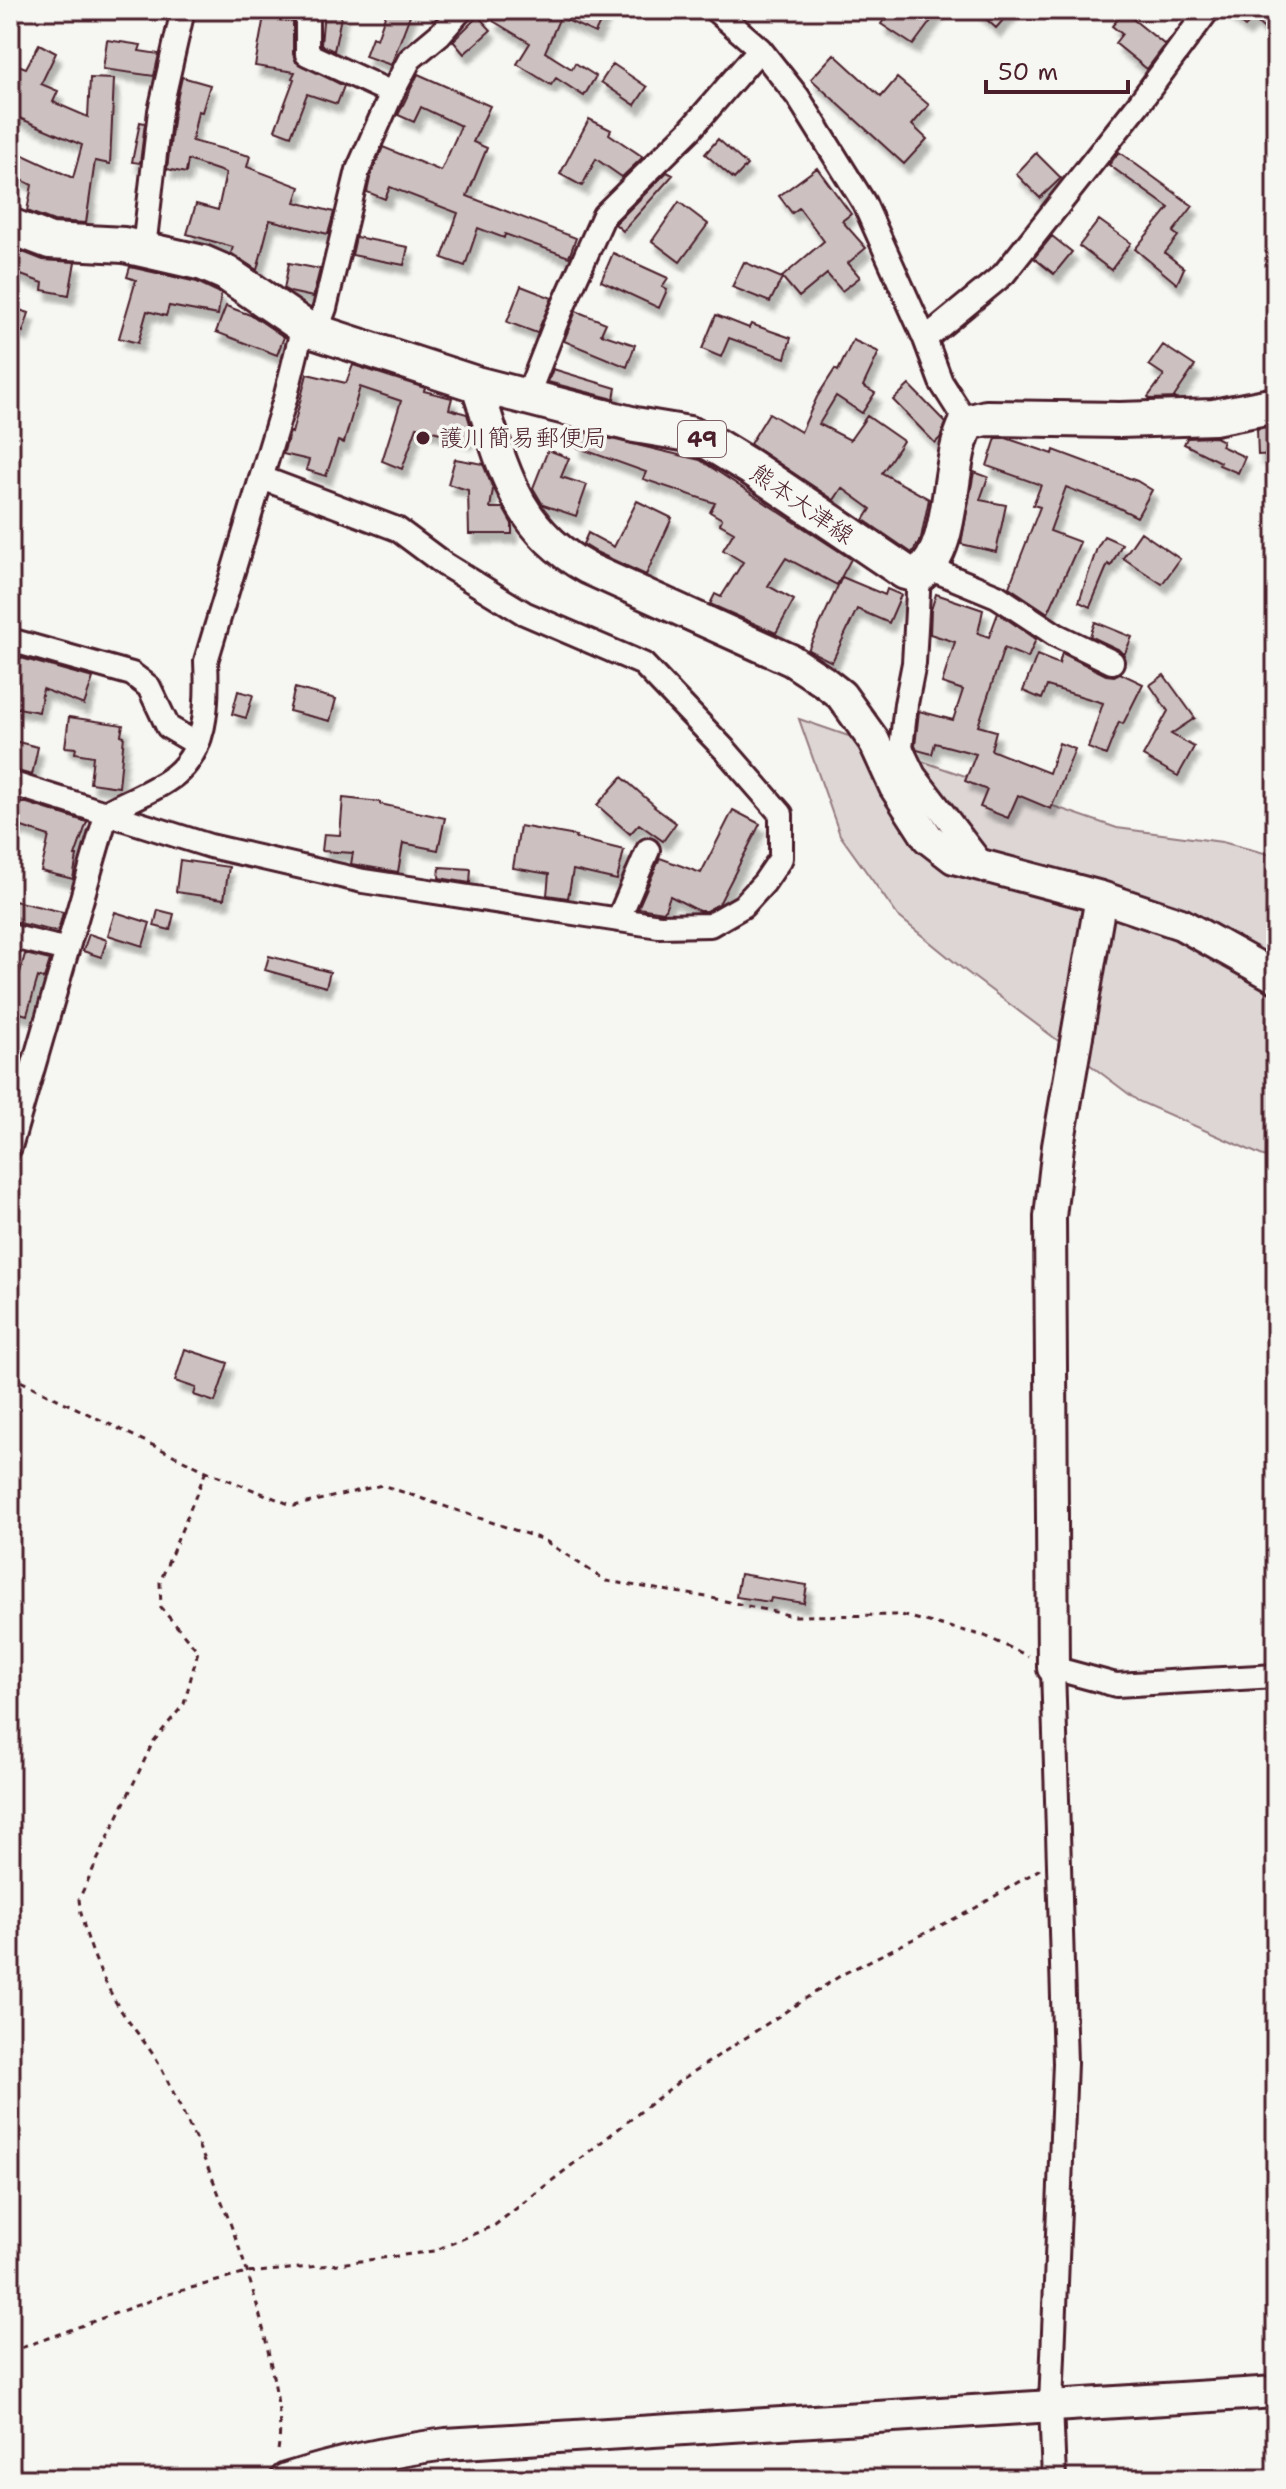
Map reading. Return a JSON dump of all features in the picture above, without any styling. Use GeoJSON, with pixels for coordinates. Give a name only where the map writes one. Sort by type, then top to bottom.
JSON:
{"type":"FeatureCollection","features":[{"type":"Feature","properties":{"kind":"main road","name":"熊本大津線"},"geometry":{"type":"LineString","coordinates":[[10,226],[50,241],[124,245],[203,263],[226,273],[309,329],[476,384],[635,425],[689,434],[709,442],[750,467],[905,572],[924,571]]}},
{"type":"Feature","properties":{"kind":"main road"},"geometry":{"type":"LineString","coordinates":[[924,571],[946,525],[956,451],[967,423],[986,418],[1120,420],[1214,417],[1276,405]]}},
{"type":"Feature","properties":{"kind":"street"},"geometry":{"type":"LineString","coordinates":[[144,248],[160,111],[183,10]]}},
{"type":"Feature","properties":{"kind":"street"},"geometry":{"type":"LineString","coordinates":[[299,10],[307,12],[307,54],[392,93]]}},
{"type":"Feature","properties":{"kind":"street"},"geometry":{"type":"LineString","coordinates":[[10,1147],[107,812],[182,770],[197,744],[208,697],[206,661],[285,399],[309,329],[325,308],[358,170],[410,59],[440,34],[461,10]]}},
{"type":"Feature","properties":{"kind":"street"},"geometry":{"type":"LineString","coordinates":[[715,10],[760,49],[798,97],[864,203],[941,382],[967,423]]}},
{"type":"Feature","properties":{"kind":"street"},"geometry":{"type":"LineString","coordinates":[[925,339],[1004,274],[1140,102],[1208,10]]}},
{"type":"Feature","properties":{"kind":"street"},"geometry":{"type":"LineString","coordinates":[[527,397],[604,215],[690,130],[760,49]]}},
{"type":"Feature","properties":{"kind":"street"},"geometry":{"type":"LineString","coordinates":[[476,384],[512,492],[532,523],[563,555],[791,660],[823,681],[841,695],[874,741],[895,787],[928,838],[954,858],[1101,897],[1181,924],[1276,977]]}},
{"type":"Feature","properties":{"kind":"street"},"geometry":{"type":"LineString","coordinates":[[10,783],[210,846],[363,881],[659,926],[710,925],[743,906],[764,883],[781,858],[781,814],[643,664],[524,613],[444,564],[397,529],[262,478]]}},
{"type":"Feature","properties":{"kind":"street"},"geometry":{"type":"LineString","coordinates":[[983,865],[914,775],[901,748],[924,571],[997,596],[1056,635],[1112,662]]}},
{"type":"Feature","properties":{"kind":"street"},"geometry":{"type":"LineString","coordinates":[[10,640],[132,674],[149,687],[168,727],[197,744]]}},
{"type":"Feature","properties":{"kind":"street"},"geometry":{"type":"LineString","coordinates":[[618,920],[648,850]]}},
{"type":"Feature","properties":{"kind":"street"},"geometry":{"type":"LineString","coordinates":[[1054,2479],[1051,2405],[1065,2063],[1053,1668],[1050,1217],[1058,1146],[1101,897]]}},
{"type":"Feature","properties":{"kind":"street"},"geometry":{"type":"LineString","coordinates":[[10,936],[67,950]]}},
{"type":"Feature","properties":{"kind":"street"},"geometry":{"type":"LineString","coordinates":[[1053,1668],[1116,1685],[1276,1676]]}},
{"type":"Feature","properties":{"kind":"street"},"geometry":{"type":"LineString","coordinates":[[281,2472],[446,2444],[1276,2392]]}},
{"type":"Feature","properties":{"kind":"path"},"geometry":{"type":"LineString","coordinates":[[10,1376],[206,1471],[294,1506],[382,1485],[544,1540],[606,1581],[707,1597],[793,1616],[901,1615],[985,1636],[1053,1668]]}},
{"type":"Feature","properties":{"kind":"path"},"geometry":{"type":"LineString","coordinates":[[206,1471],[160,1582],[161,1608],[198,1651],[184,1704],[153,1742],[79,1899],[81,1921],[113,1998],[160,2066],[224,2205],[268,2348],[282,2434],[281,2472]]}},
{"type":"Feature","properties":{"kind":"path"},"geometry":{"type":"LineString","coordinates":[[10,2352],[165,2295],[247,2273],[434,2251],[495,2225],[681,2080],[843,1974],[972,1910],[1023,1881],[1059,1855]]}},
{"type":"Feature","properties":{"kind":"shaded area"},"geometry":{"type":"Polygon","coordinates":[[[799,719],[1117,828],[1222,842],[1276,856],[1276,1158],[1263,1156],[1138,1101],[898,916],[840,835],[799,719]]]}},
{"type":"Feature","properties":{"kind":"building"},"geometry":{"type":"Polygon","coordinates":[[[324,10],[342,12],[334,51],[321,45],[324,10]]]}},
{"type":"Feature","properties":{"kind":"building"},"geometry":{"type":"Polygon","coordinates":[[[387,10],[412,10],[391,65],[365,56],[372,37],[377,39],[387,10]]]}},
{"type":"Feature","properties":{"kind":"building"},"geometry":{"type":"Polygon","coordinates":[[[499,10],[606,10],[595,33],[560,17],[545,52],[572,69],[575,63],[596,76],[584,96],[556,78],[551,85],[517,64],[530,43],[493,21],[499,10]]]}},
{"type":"Feature","properties":{"kind":"building"},"geometry":{"type":"Polygon","coordinates":[[[891,10],[939,10],[913,45],[881,24],[891,10]]]}},
{"type":"Feature","properties":{"kind":"building"},"geometry":{"type":"Polygon","coordinates":[[[976,10],[1012,10],[996,28],[976,10]]]}},
{"type":"Feature","properties":{"kind":"building"},"geometry":{"type":"Polygon","coordinates":[[[1225,10],[1276,10],[1276,39],[1253,19],[1245,27],[1225,10]]]}},
{"type":"Feature","properties":{"kind":"building"},"geometry":{"type":"Polygon","coordinates":[[[1124,12],[1165,45],[1147,69],[1115,43],[1122,34],[1112,26],[1124,12]]]}},
{"type":"Feature","properties":{"kind":"building"},"geometry":{"type":"Polygon","coordinates":[[[264,16],[293,22],[296,62],[344,86],[337,104],[307,94],[291,136],[275,130],[295,72],[255,66],[264,16]]]}},
{"type":"Feature","properties":{"kind":"building"},"geometry":{"type":"Polygon","coordinates":[[[478,16],[491,30],[464,54],[453,41],[478,16]]]}},
{"type":"Feature","properties":{"kind":"building"},"geometry":{"type":"Polygon","coordinates":[[[107,40],[141,45],[139,51],[159,54],[154,76],[103,69],[107,40]]]}},
{"type":"Feature","properties":{"kind":"building"},"geometry":{"type":"Polygon","coordinates":[[[39,44],[56,53],[41,84],[58,91],[53,102],[88,117],[90,78],[114,79],[110,164],[95,161],[86,223],[54,221],[27,211],[32,185],[10,174],[19,153],[73,178],[82,145],[10,114],[10,62],[26,68],[39,44]]]}},
{"type":"Feature","properties":{"kind":"building"},"geometry":{"type":"Polygon","coordinates":[[[834,54],[881,97],[897,78],[929,105],[912,125],[927,139],[904,164],[811,79],[834,54]]]}},
{"type":"Feature","properties":{"kind":"building"},"geometry":{"type":"Polygon","coordinates":[[[613,64],[647,87],[635,105],[601,82],[613,64]]]}},
{"type":"Feature","properties":{"kind":"building"},"geometry":{"type":"Polygon","coordinates":[[[418,74],[490,106],[473,142],[487,148],[467,196],[576,238],[569,257],[505,234],[504,238],[478,228],[465,266],[442,258],[458,213],[390,187],[385,199],[367,192],[383,147],[441,171],[461,126],[421,107],[414,122],[398,115],[418,74]]]}},
{"type":"Feature","properties":{"kind":"building"},"geometry":{"type":"Polygon","coordinates":[[[182,77],[210,85],[202,112],[198,111],[192,141],[250,156],[247,167],[300,187],[295,202],[334,212],[328,234],[270,220],[257,270],[231,253],[233,247],[187,234],[196,204],[218,210],[226,173],[188,160],[186,173],[167,169],[182,77]]]}},
{"type":"Feature","properties":{"kind":"building"},"geometry":{"type":"Polygon","coordinates":[[[589,119],[611,130],[609,134],[643,157],[622,177],[596,159],[582,186],[560,174],[589,119]]]}},
{"type":"Feature","properties":{"kind":"building"},"geometry":{"type":"Polygon","coordinates":[[[140,122],[145,123],[140,163],[132,162],[140,122]]]}},
{"type":"Feature","properties":{"kind":"building"},"geometry":{"type":"Polygon","coordinates":[[[718,139],[747,165],[734,179],[705,154],[718,139]]]}},
{"type":"Feature","properties":{"kind":"building"},"geometry":{"type":"Polygon","coordinates":[[[1119,152],[1193,206],[1173,232],[1178,236],[1165,253],[1184,268],[1177,284],[1135,249],[1169,208],[1109,165],[1119,152]]]}},
{"type":"Feature","properties":{"kind":"building"},"geometry":{"type":"Polygon","coordinates":[[[1036,153],[1061,178],[1040,198],[1016,174],[1036,153]]]}},
{"type":"Feature","properties":{"kind":"building"},"geometry":{"type":"Polygon","coordinates":[[[817,168],[851,214],[842,221],[866,248],[848,263],[860,277],[842,291],[827,274],[799,297],[782,277],[824,241],[799,208],[792,213],[779,196],[817,168]]]}},
{"type":"Feature","properties":{"kind":"building"},"geometry":{"type":"Polygon","coordinates":[[[667,172],[673,175],[623,231],[615,224],[667,172]]]}},
{"type":"Feature","properties":{"kind":"building"},"geometry":{"type":"Polygon","coordinates":[[[679,202],[708,224],[680,262],[652,241],[679,202]]]}},
{"type":"Feature","properties":{"kind":"building"},"geometry":{"type":"Polygon","coordinates":[[[1099,220],[1131,243],[1111,270],[1079,246],[1099,220]]]}},
{"type":"Feature","properties":{"kind":"building"},"geometry":{"type":"Polygon","coordinates":[[[1052,236],[1072,252],[1054,274],[1034,258],[1052,236]]]}},
{"type":"Feature","properties":{"kind":"building"},"geometry":{"type":"Polygon","coordinates":[[[356,237],[408,247],[404,265],[352,255],[356,237]]]}},
{"type":"Feature","properties":{"kind":"building"},"geometry":{"type":"Polygon","coordinates":[[[10,247],[43,260],[75,262],[69,295],[42,290],[43,283],[10,271],[10,247]]]}},
{"type":"Feature","properties":{"kind":"building"},"geometry":{"type":"Polygon","coordinates":[[[613,253],[668,278],[662,287],[667,290],[659,308],[601,281],[613,253]]]}},
{"type":"Feature","properties":{"kind":"building"},"geometry":{"type":"Polygon","coordinates":[[[744,262],[782,278],[770,302],[732,287],[744,262]]]}},
{"type":"Feature","properties":{"kind":"building"},"geometry":{"type":"Polygon","coordinates":[[[289,263],[320,269],[313,297],[284,289],[289,263]]]}},
{"type":"Feature","properties":{"kind":"building"},"geometry":{"type":"Polygon","coordinates":[[[130,267],[197,282],[216,291],[221,294],[218,315],[169,306],[166,316],[147,311],[138,343],[119,338],[136,280],[127,277],[130,267]]]}},
{"type":"Feature","properties":{"kind":"building"},"geometry":{"type":"Polygon","coordinates":[[[521,286],[552,298],[537,333],[507,322],[521,286]]]}},
{"type":"Feature","properties":{"kind":"building"},"geometry":{"type":"Polygon","coordinates":[[[226,306],[253,316],[284,337],[277,355],[216,332],[226,306]]]}},
{"type":"Feature","properties":{"kind":"building"},"geometry":{"type":"Polygon","coordinates":[[[13,308],[29,313],[23,332],[10,328],[13,308]]]}},
{"type":"Feature","properties":{"kind":"building"},"geometry":{"type":"Polygon","coordinates":[[[576,311],[606,323],[601,334],[635,345],[627,367],[564,341],[576,311]]]}},
{"type":"Feature","properties":{"kind":"building"},"geometry":{"type":"Polygon","coordinates":[[[716,315],[749,328],[751,324],[791,338],[785,358],[729,338],[721,357],[702,349],[716,315]]]}},
{"type":"Feature","properties":{"kind":"building"},"geometry":{"type":"Polygon","coordinates":[[[853,340],[879,352],[863,386],[875,393],[862,413],[836,396],[819,424],[850,440],[867,416],[903,441],[882,473],[929,499],[921,538],[912,553],[864,520],[871,509],[842,488],[834,500],[750,444],[769,413],[801,432],[817,397],[835,369],[838,371],[853,340]]]}},
{"type":"Feature","properties":{"kind":"building"},"geometry":{"type":"Polygon","coordinates":[[[1163,345],[1195,366],[1176,398],[1150,399],[1148,397],[1164,375],[1149,365],[1163,345]]]}},
{"type":"Feature","properties":{"kind":"building"},"geometry":{"type":"Polygon","coordinates":[[[353,365],[452,398],[449,409],[467,414],[471,427],[467,440],[417,427],[402,469],[382,461],[401,401],[360,387],[344,443],[338,441],[326,476],[306,470],[309,460],[283,454],[292,433],[307,374],[346,383],[353,365]]]}},
{"type":"Feature","properties":{"kind":"building"},"geometry":{"type":"Polygon","coordinates":[[[553,369],[616,388],[614,399],[548,382],[553,369]]]}},
{"type":"Feature","properties":{"kind":"building"},"geometry":{"type":"Polygon","coordinates":[[[909,385],[946,423],[935,443],[893,400],[909,385]]]}},
{"type":"Feature","properties":{"kind":"building"},"geometry":{"type":"Polygon","coordinates":[[[1276,425],[1276,454],[1258,455],[1257,429],[1276,425]]]}},
{"type":"Feature","properties":{"kind":"building"},"geometry":{"type":"Polygon","coordinates":[[[582,432],[700,460],[851,559],[837,585],[786,558],[768,586],[794,600],[776,633],[710,604],[715,594],[721,597],[743,562],[723,550],[734,532],[720,524],[722,519],[710,512],[715,503],[643,479],[646,472],[576,447],[582,432]]]}},
{"type":"Feature","properties":{"kind":"building"},"geometry":{"type":"Polygon","coordinates":[[[1215,437],[1223,441],[1221,446],[1245,457],[1238,473],[1184,444],[1187,438],[1215,437]]]}},
{"type":"Feature","properties":{"kind":"building"},"geometry":{"type":"Polygon","coordinates":[[[996,438],[1006,438],[1053,454],[1054,450],[1137,481],[1152,490],[1137,517],[1066,487],[1050,531],[1080,542],[1048,613],[1009,587],[1040,507],[1033,505],[1041,485],[987,466],[996,438]]]}},
{"type":"Feature","properties":{"kind":"building"},"geometry":{"type":"Polygon","coordinates":[[[548,450],[569,458],[561,477],[587,485],[576,516],[543,505],[533,488],[548,450]]]}},
{"type":"Feature","properties":{"kind":"building"},"geometry":{"type":"Polygon","coordinates":[[[455,459],[483,464],[493,489],[490,508],[503,508],[512,524],[512,534],[469,534],[468,490],[448,484],[455,459]]]}},
{"type":"Feature","properties":{"kind":"building"},"geometry":{"type":"Polygon","coordinates":[[[974,472],[988,477],[980,500],[1006,505],[996,552],[961,544],[974,472]]]}},
{"type":"Feature","properties":{"kind":"building"},"geometry":{"type":"Polygon","coordinates":[[[637,501],[672,518],[646,575],[583,544],[588,533],[614,547],[637,501]]]}},
{"type":"Feature","properties":{"kind":"building"},"geometry":{"type":"Polygon","coordinates":[[[1141,532],[1180,559],[1162,584],[1123,558],[1141,532]]]}},
{"type":"Feature","properties":{"kind":"building"},"geometry":{"type":"Polygon","coordinates":[[[1104,536],[1122,544],[1111,566],[1108,564],[1090,607],[1079,602],[1104,536]]]}},
{"type":"Feature","properties":{"kind":"building"},"geometry":{"type":"Polygon","coordinates":[[[842,577],[885,595],[887,589],[901,595],[889,623],[857,609],[832,662],[808,650],[842,577]]]}},
{"type":"Feature","properties":{"kind":"building"},"geometry":{"type":"Polygon","coordinates":[[[936,594],[983,610],[978,633],[989,637],[998,613],[1036,639],[1028,658],[1004,648],[978,726],[996,731],[991,750],[1049,773],[1059,743],[1075,749],[1051,809],[1018,795],[1008,818],[980,807],[987,790],[965,781],[976,754],[935,743],[932,754],[917,750],[919,711],[953,720],[963,690],[942,683],[955,642],[930,634],[931,610],[936,594]]]}},
{"type":"Feature","properties":{"kind":"building"},"geometry":{"type":"Polygon","coordinates":[[[1095,622],[1132,637],[1124,655],[1090,636],[1095,622]]]}},
{"type":"Feature","properties":{"kind":"building"},"geometry":{"type":"Polygon","coordinates":[[[1062,653],[1106,675],[1120,673],[1143,684],[1123,724],[1119,722],[1106,755],[1088,748],[1103,703],[1047,686],[1042,699],[1023,691],[1037,655],[1059,664],[1062,653]]]}},
{"type":"Feature","properties":{"kind":"building"},"geometry":{"type":"Polygon","coordinates":[[[10,655],[93,678],[84,705],[43,689],[39,712],[13,707],[19,677],[10,675],[10,655]]]}},
{"type":"Feature","properties":{"kind":"building"},"geometry":{"type":"Polygon","coordinates":[[[1164,675],[1195,718],[1171,734],[1194,747],[1178,776],[1143,756],[1168,711],[1150,685],[1164,675]]]}},
{"type":"Feature","properties":{"kind":"building"},"geometry":{"type":"Polygon","coordinates":[[[295,688],[336,699],[330,721],[289,711],[295,688]]]}},
{"type":"Feature","properties":{"kind":"building"},"geometry":{"type":"Polygon","coordinates":[[[238,691],[253,695],[246,718],[232,714],[238,691]]]}},
{"type":"Feature","properties":{"kind":"building"},"geometry":{"type":"Polygon","coordinates":[[[69,717],[123,725],[119,787],[90,783],[93,756],[75,753],[76,748],[65,747],[69,717]]]}},
{"type":"Feature","properties":{"kind":"building"},"geometry":{"type":"Polygon","coordinates":[[[10,740],[38,747],[32,775],[10,769],[10,740]]]}},
{"type":"Feature","properties":{"kind":"building"},"geometry":{"type":"Polygon","coordinates":[[[622,777],[676,823],[663,841],[639,824],[630,834],[597,805],[622,777]]]}},
{"type":"Feature","properties":{"kind":"building"},"geometry":{"type":"Polygon","coordinates":[[[343,798],[380,802],[445,818],[438,850],[403,843],[398,872],[351,864],[353,853],[322,851],[324,834],[340,835],[343,798]]]}},
{"type":"Feature","properties":{"kind":"building"},"geometry":{"type":"Polygon","coordinates":[[[10,803],[27,803],[87,822],[75,856],[73,879],[41,871],[49,836],[10,823],[10,803]]]}},
{"type":"Feature","properties":{"kind":"building"},"geometry":{"type":"Polygon","coordinates":[[[733,810],[760,824],[719,904],[699,911],[670,896],[664,912],[638,908],[660,858],[701,873],[733,810]]]}},
{"type":"Feature","properties":{"kind":"building"},"geometry":{"type":"Polygon","coordinates":[[[520,826],[576,836],[624,850],[617,880],[573,870],[568,898],[547,895],[549,874],[513,868],[520,826]]]}},
{"type":"Feature","properties":{"kind":"building"},"geometry":{"type":"Polygon","coordinates":[[[180,860],[229,867],[224,899],[176,892],[180,860]]]}},
{"type":"Feature","properties":{"kind":"building"},"geometry":{"type":"Polygon","coordinates":[[[440,867],[471,869],[470,883],[439,878],[440,867]]]}},
{"type":"Feature","properties":{"kind":"building"},"geometry":{"type":"Polygon","coordinates":[[[10,900],[63,912],[58,932],[10,921],[10,900]]]}},
{"type":"Feature","properties":{"kind":"building"},"geometry":{"type":"Polygon","coordinates":[[[158,910],[174,914],[170,930],[154,926],[158,910]]]}},
{"type":"Feature","properties":{"kind":"building"},"geometry":{"type":"Polygon","coordinates":[[[115,912],[150,923],[143,946],[108,935],[115,912]]]}},
{"type":"Feature","properties":{"kind":"building"},"geometry":{"type":"Polygon","coordinates":[[[89,934],[107,940],[101,957],[83,951],[89,934]]]}},
{"type":"Feature","properties":{"kind":"building"},"geometry":{"type":"Polygon","coordinates":[[[25,954],[50,960],[44,979],[38,977],[27,1015],[10,1010],[10,978],[18,980],[25,954]]]}},
{"type":"Feature","properties":{"kind":"building"},"geometry":{"type":"Polygon","coordinates":[[[269,956],[330,972],[326,987],[265,970],[269,956]]]}},
{"type":"Feature","properties":{"kind":"building"},"geometry":{"type":"Polygon","coordinates":[[[185,1349],[228,1363],[215,1402],[194,1395],[196,1388],[175,1381],[185,1349]]]}},
{"type":"Feature","properties":{"kind":"building"},"geometry":{"type":"Polygon","coordinates":[[[740,1574],[807,1585],[804,1603],[736,1597],[740,1574]]]}},
{"type":"Feature","properties":{"kind":"place","name":"護川簡易郵便局"},"geometry":{"type":"Point","coordinates":[423,438]}}]}
